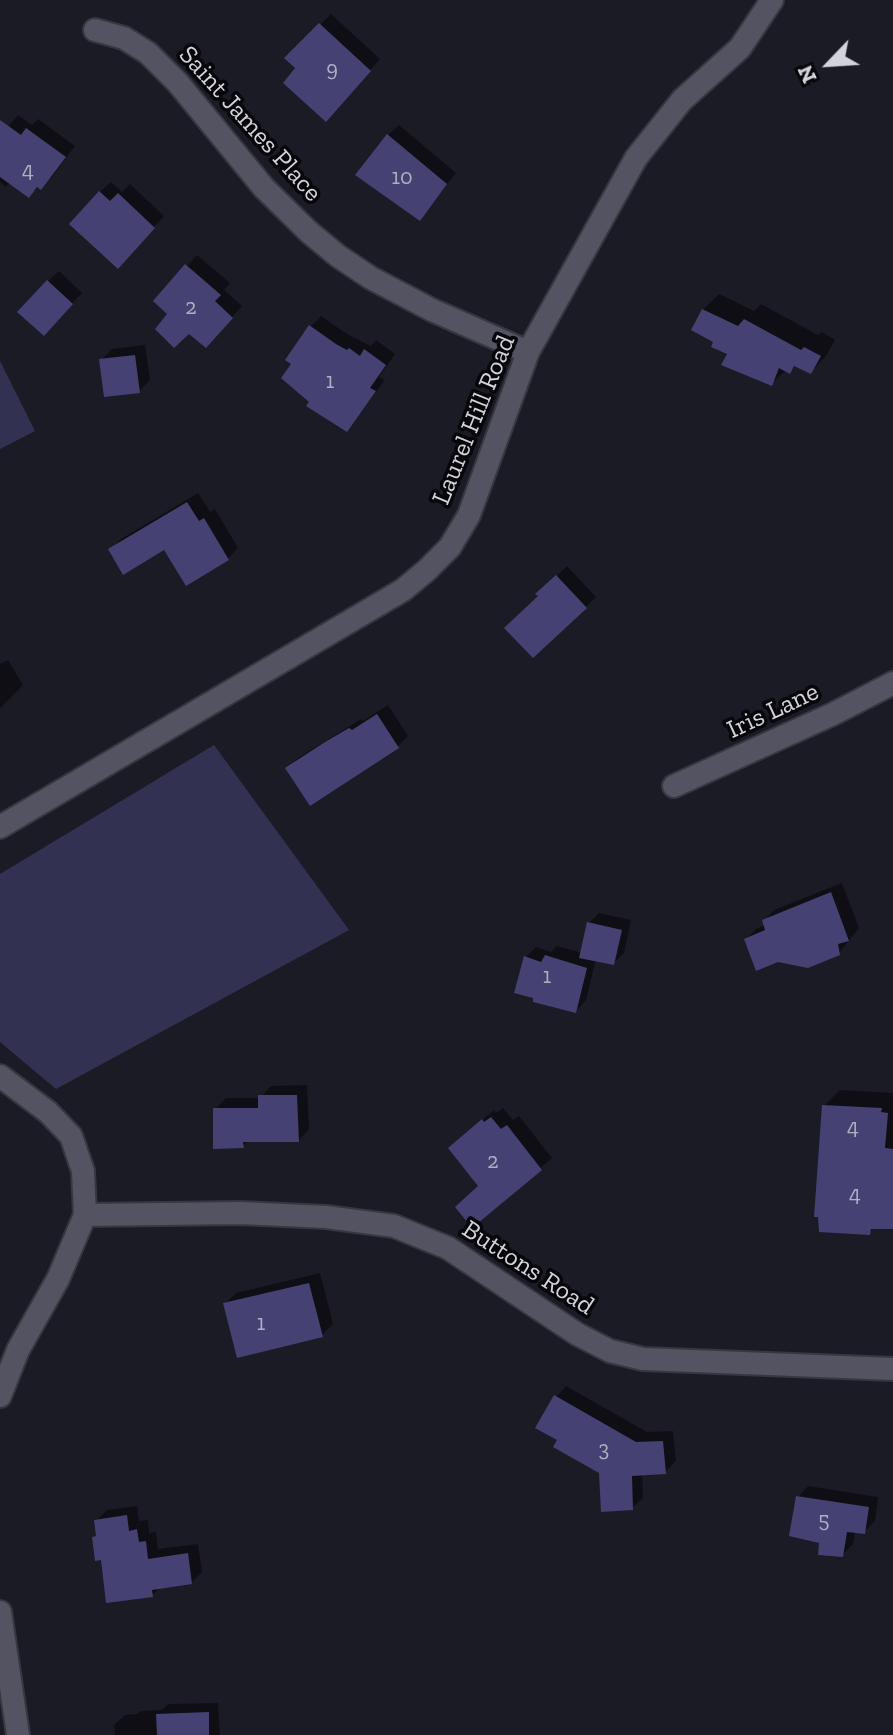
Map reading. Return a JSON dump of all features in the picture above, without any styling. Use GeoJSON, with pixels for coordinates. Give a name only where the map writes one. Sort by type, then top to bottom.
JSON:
{"type":"FeatureCollection","features":[{"type":"Feature","properties":{"kind":"street","name":"Laurel Hill Road"},"geometry":{"type":"LineString","coordinates":[[0,827],[403,590],[450,547],[469,515],[528,352],[636,158],[682,100],[740,48],[772,0]]}},
{"type":"Feature","properties":{"kind":"street","name":"Saint James Place"},"geometry":{"type":"LineString","coordinates":[[95,30],[124,38],[148,53],[178,83],[264,188],[338,256],[371,278],[432,310],[528,352]]}},
{"type":"Feature","properties":{"kind":"street","name":"Iris Lane"},"geometry":{"type":"LineString","coordinates":[[674,786],[833,714],[893,683]]}},
{"type":"Feature","properties":{"kind":"street"},"geometry":{"type":"LineString","coordinates":[[0,1076],[48,1112],[71,1136],[83,1171],[85,1215],[58,1279],[18,1350],[0,1396]]}},
{"type":"Feature","properties":{"kind":"street","name":"Buttons Road"},"geometry":{"type":"LineString","coordinates":[[85,1215],[240,1213],[326,1217],[394,1226],[448,1248],[577,1334],[610,1351],[643,1359],[893,1369]]}},
{"type":"Feature","properties":{"kind":"street"},"geometry":{"type":"LineString","coordinates":[[0,1612],[18,1735]]}},
{"type":"Feature","properties":{"kind":"shaded area"},"geometry":{"type":"Polygon","coordinates":[[[0,361],[35,431],[0,449],[0,361]]]}},
{"type":"Feature","properties":{"kind":"shaded area"},"geometry":{"type":"Polygon","coordinates":[[[214,745],[349,930],[56,1089],[0,1042],[0,874],[214,745]]]}},
{"type":"Feature","properties":{"kind":"building"},"geometry":{"type":"Polygon","coordinates":[[[319,23],[371,71],[326,122],[283,83],[295,68],[284,58],[319,23]]]}},
{"type":"Feature","properties":{"kind":"building"},"geometry":{"type":"Polygon","coordinates":[[[0,120],[21,135],[26,128],[66,157],[41,190],[37,187],[29,198],[0,177],[0,120]]]}},
{"type":"Feature","properties":{"kind":"building"},"geometry":{"type":"Polygon","coordinates":[[[387,134],[447,184],[420,221],[355,175],[387,134]]]}},
{"type":"Feature","properties":{"kind":"building"},"geometry":{"type":"Polygon","coordinates":[[[99,191],[110,201],[118,193],[155,228],[118,269],[69,224],[99,191]]]}},
{"type":"Feature","properties":{"kind":"building"},"geometry":{"type":"Polygon","coordinates":[[[185,264],[221,295],[215,301],[233,318],[206,348],[189,334],[174,348],[155,329],[167,314],[153,301],[185,264]]]}},
{"type":"Feature","properties":{"kind":"building"},"geometry":{"type":"Polygon","coordinates":[[[47,280],[73,304],[44,336],[17,312],[47,280]]]}},
{"type":"Feature","properties":{"kind":"building"},"geometry":{"type":"Polygon","coordinates":[[[702,309],[738,326],[744,319],[801,350],[804,347],[821,356],[811,374],[794,366],[790,374],[779,368],[772,386],[721,365],[727,354],[711,347],[713,342],[691,330],[702,309]]]}},
{"type":"Feature","properties":{"kind":"building"},"geometry":{"type":"Polygon","coordinates":[[[309,325],[347,350],[349,348],[360,356],[364,349],[386,365],[370,388],[376,391],[347,432],[306,406],[309,402],[281,378],[291,364],[285,360],[309,325]]]}},
{"type":"Feature","properties":{"kind":"building"},"geometry":{"type":"Polygon","coordinates":[[[135,355],[140,393],[104,397],[99,359],[135,355]]]}},
{"type":"Feature","properties":{"kind":"building"},"geometry":{"type":"Polygon","coordinates":[[[187,502],[199,521],[204,518],[229,560],[186,586],[164,550],[123,575],[108,549],[187,502]]]}},
{"type":"Feature","properties":{"kind":"building"},"geometry":{"type":"Polygon","coordinates":[[[556,575],[587,608],[533,658],[504,628],[556,575]]]}},
{"type":"Feature","properties":{"kind":"building"},"geometry":{"type":"Polygon","coordinates":[[[377,714],[399,748],[310,806],[285,768],[377,714]]]}},
{"type":"Feature","properties":{"kind":"building"},"geometry":{"type":"Polygon","coordinates":[[[831,892],[849,941],[838,944],[840,955],[808,968],[778,962],[756,971],[744,939],[765,930],[762,920],[831,892]]]}},
{"type":"Feature","properties":{"kind":"building"},"geometry":{"type":"Polygon","coordinates":[[[587,922],[622,930],[614,965],[579,958],[587,922]]]}},
{"type":"Feature","properties":{"kind":"building"},"geometry":{"type":"Polygon","coordinates":[[[545,955],[587,968],[576,1013],[533,1002],[533,998],[514,993],[524,956],[541,962],[545,955]]]}},
{"type":"Feature","properties":{"kind":"building"},"geometry":{"type":"Polygon","coordinates":[[[258,1095],[297,1095],[299,1142],[243,1142],[244,1148],[213,1149],[213,1108],[258,1108],[258,1095]]]}},
{"type":"Feature","properties":{"kind":"building"},"geometry":{"type":"Polygon","coordinates":[[[822,1105],[882,1108],[881,1112],[888,1113],[885,1148],[893,1149],[893,1229],[871,1229],[870,1235],[819,1232],[818,1217],[814,1217],[822,1105]]]}},
{"type":"Feature","properties":{"kind":"building"},"geometry":{"type":"Polygon","coordinates":[[[491,1117],[501,1129],[507,1125],[542,1170],[472,1228],[455,1207],[478,1186],[448,1148],[482,1119],[484,1122],[491,1117]]]}},
{"type":"Feature","properties":{"kind":"building"},"geometry":{"type":"Polygon","coordinates":[[[309,1283],[323,1337],[237,1358],[223,1303],[309,1283]]]}},
{"type":"Feature","properties":{"kind":"building"},"geometry":{"type":"Polygon","coordinates":[[[554,1395],[636,1442],[663,1441],[666,1474],[632,1476],[633,1510],[601,1512],[599,1473],[553,1447],[557,1440],[535,1428],[554,1395]]]}},
{"type":"Feature","properties":{"kind":"building"},"geometry":{"type":"Polygon","coordinates":[[[796,1496],[869,1507],[865,1534],[847,1532],[843,1557],[818,1555],[819,1543],[789,1536],[796,1496]]]}},
{"type":"Feature","properties":{"kind":"building"},"geometry":{"type":"Polygon","coordinates":[[[127,1515],[129,1531],[137,1529],[139,1542],[146,1541],[148,1559],[188,1553],[192,1584],[152,1590],[153,1597],[106,1603],[101,1560],[95,1561],[92,1537],[96,1536],[94,1520],[127,1515]]]}},
{"type":"Feature","properties":{"kind":"building"},"geometry":{"type":"Polygon","coordinates":[[[209,1712],[209,1735],[157,1735],[156,1714],[209,1712]]]}}]}
